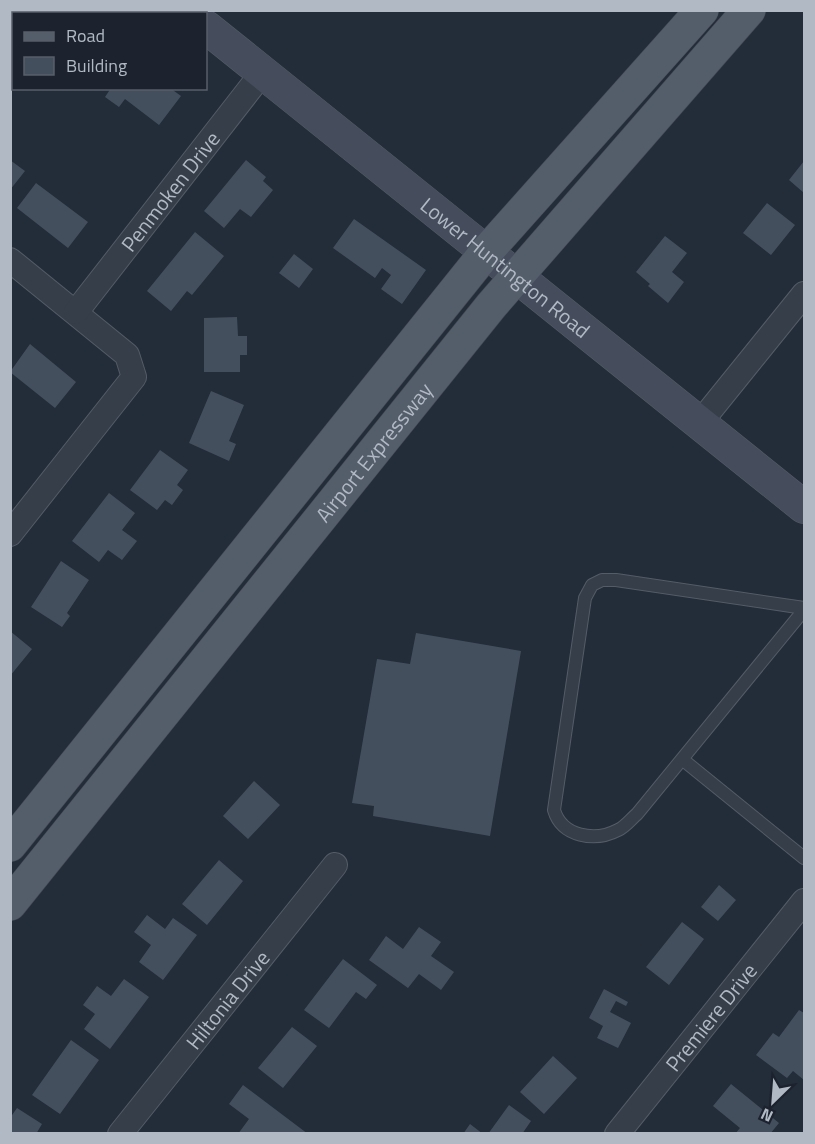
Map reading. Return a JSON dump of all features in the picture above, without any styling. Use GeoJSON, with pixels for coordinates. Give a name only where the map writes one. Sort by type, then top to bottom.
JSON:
{"type":"FeatureCollection","features":[{"type":"Feature","properties":{"kind":"main road","name":"Airport Expressway"},"geometry":{"type":"LineString","coordinates":[[10,845],[487,251],[702,10]]}},
{"type":"Feature","properties":{"kind":"main road","name":"Airport Expressway"},"geometry":{"type":"LineString","coordinates":[[10,904],[516,277],[749,10]]}},
{"type":"Feature","properties":{"kind":"main road","name":"Lower Huntington Road"},"geometry":{"type":"LineString","coordinates":[[207,28],[804,507]]}},
{"type":"Feature","properties":{"kind":"street","name":"Penmoken Drive"},"geometry":{"type":"LineString","coordinates":[[76,312],[263,72]]}},
{"type":"Feature","properties":{"kind":"street"},"geometry":{"type":"LineString","coordinates":[[10,260],[127,355],[134,376],[10,534]]}},
{"type":"Feature","properties":{"kind":"street"},"geometry":{"type":"LineString","coordinates":[[699,424],[804,294]]}},
{"type":"Feature","properties":{"kind":"street","name":"Hiltonia Drive"},"geometry":{"type":"LineString","coordinates":[[120,1134],[335,865]]}},
{"type":"Feature","properties":{"kind":"street","name":"Premiere Drive"},"geometry":{"type":"LineString","coordinates":[[629,1130],[804,901]]}},
{"type":"Feature","properties":{"kind":"lane"},"geometry":{"type":"LineString","coordinates":[[602,580],[616,580],[804,609],[682,759],[621,829],[605,835],[585,836],[568,831],[557,821],[554,810],[585,598],[592,585],[602,580]]}},
{"type":"Feature","properties":{"kind":"lane"},"geometry":{"type":"LineString","coordinates":[[682,759],[804,858]]}},
{"type":"Feature","properties":{"kind":"building"},"geometry":{"type":"Polygon","coordinates":[[[110,90],[173,90],[181,96],[159,125],[125,99],[119,107],[105,97],[110,90]]]}},
{"type":"Feature","properties":{"kind":"building"},"geometry":{"type":"Polygon","coordinates":[[[10,160],[25,171],[10,190],[10,160]]]}},
{"type":"Feature","properties":{"kind":"building"},"geometry":{"type":"Polygon","coordinates":[[[246,160],[266,177],[263,181],[273,190],[251,217],[240,209],[224,228],[204,211],[246,160]]]}},
{"type":"Feature","properties":{"kind":"building"},"geometry":{"type":"Polygon","coordinates":[[[804,161],[804,193],[789,180],[804,161]]]}},
{"type":"Feature","properties":{"kind":"building"},"geometry":{"type":"Polygon","coordinates":[[[36,183],[88,222],[68,248],[17,208],[36,183]]]}},
{"type":"Feature","properties":{"kind":"building"},"geometry":{"type":"Polygon","coordinates":[[[767,203],[795,225],[771,255],[743,233],[767,203]]]}},
{"type":"Feature","properties":{"kind":"building"},"geometry":{"type":"Polygon","coordinates":[[[354,219],[426,270],[402,304],[381,289],[391,275],[382,268],[375,278],[333,248],[354,219]]]}},
{"type":"Feature","properties":{"kind":"building"},"geometry":{"type":"Polygon","coordinates":[[[195,232],[224,256],[192,295],[187,291],[171,311],[147,291],[195,232]]]}},
{"type":"Feature","properties":{"kind":"building"},"geometry":{"type":"Polygon","coordinates":[[[665,236],[687,253],[672,272],[684,282],[668,303],[636,272],[665,236]]]}},
{"type":"Feature","properties":{"kind":"building"},"geometry":{"type":"Polygon","coordinates":[[[294,254],[313,269],[299,288],[279,273],[294,254]]]}},
{"type":"Feature","properties":{"kind":"building"},"geometry":{"type":"Polygon","coordinates":[[[237,317],[238,336],[247,336],[247,355],[240,355],[240,372],[204,372],[204,318],[237,317]]]}},
{"type":"Feature","properties":{"kind":"building"},"geometry":{"type":"Polygon","coordinates":[[[30,344],[76,382],[55,408],[10,372],[30,344]]]}},
{"type":"Feature","properties":{"kind":"building"},"geometry":{"type":"Polygon","coordinates":[[[211,391],[244,405],[229,441],[236,444],[229,461],[189,443],[211,391]]]}},
{"type":"Feature","properties":{"kind":"building"},"geometry":{"type":"Polygon","coordinates":[[[160,450],[188,470],[177,485],[183,490],[172,505],[165,500],[157,510],[130,490],[160,450]]]}},
{"type":"Feature","properties":{"kind":"building"},"geometry":{"type":"Polygon","coordinates":[[[109,493],[135,513],[122,530],[137,541],[122,560],[108,550],[99,562],[72,541],[109,493]]]}},
{"type":"Feature","properties":{"kind":"building"},"geometry":{"type":"Polygon","coordinates":[[[61,561],[89,580],[67,613],[70,616],[62,627],[31,607],[61,561]]]}},
{"type":"Feature","properties":{"kind":"building"},"geometry":{"type":"Polygon","coordinates":[[[10,631],[32,649],[10,676],[10,631]]]}},
{"type":"Feature","properties":{"kind":"building"},"geometry":{"type":"Polygon","coordinates":[[[416,633],[521,651],[490,836],[373,816],[374,806],[352,803],[377,659],[410,664],[416,633]]]}},
{"type":"Feature","properties":{"kind":"building"},"geometry":{"type":"Polygon","coordinates":[[[254,781],[280,805],[248,839],[223,816],[254,781]]]}},
{"type":"Feature","properties":{"kind":"building"},"geometry":{"type":"Polygon","coordinates":[[[219,860],[243,881],[207,925],[182,904],[219,860]]]}},
{"type":"Feature","properties":{"kind":"building"},"geometry":{"type":"Polygon","coordinates":[[[719,885],[736,900],[718,921],[701,907],[719,885]]]}},
{"type":"Feature","properties":{"kind":"building"},"geometry":{"type":"Polygon","coordinates":[[[147,915],[165,929],[173,918],[197,935],[163,980],[139,962],[151,945],[134,932],[147,915]]]}},
{"type":"Feature","properties":{"kind":"building"},"geometry":{"type":"Polygon","coordinates":[[[682,922],[704,939],[669,985],[646,967],[682,922]]]}},
{"type":"Feature","properties":{"kind":"building"},"geometry":{"type":"Polygon","coordinates":[[[419,927],[441,942],[431,956],[454,972],[441,990],[419,974],[408,988],[369,960],[386,936],[403,949],[419,927]]]}},
{"type":"Feature","properties":{"kind":"building"},"geometry":{"type":"Polygon","coordinates":[[[343,959],[377,985],[366,999],[356,992],[329,1028],[304,1010],[343,959]]]}},
{"type":"Feature","properties":{"kind":"building"},"geometry":{"type":"Polygon","coordinates":[[[124,979],[149,997],[110,1049],[84,1029],[95,1014],[83,1005],[97,986],[111,996],[124,979]]]}},
{"type":"Feature","properties":{"kind":"building"},"geometry":{"type":"Polygon","coordinates":[[[604,989],[628,1002],[626,1006],[616,1001],[610,1012],[631,1023],[618,1048],[597,1038],[603,1026],[589,1018],[604,989]]]}},
{"type":"Feature","properties":{"kind":"building"},"geometry":{"type":"Polygon","coordinates":[[[799,1010],[804,1013],[804,1080],[793,1071],[787,1078],[756,1055],[773,1033],[779,1037],[799,1010]]]}},
{"type":"Feature","properties":{"kind":"building"},"geometry":{"type":"Polygon","coordinates":[[[292,1027],[317,1046],[283,1088],[258,1068],[292,1027]]]}},
{"type":"Feature","properties":{"kind":"building"},"geometry":{"type":"Polygon","coordinates":[[[71,1040],[99,1060],[60,1114],[32,1095],[71,1040]]]}},
{"type":"Feature","properties":{"kind":"building"},"geometry":{"type":"Polygon","coordinates":[[[553,1056],[577,1078],[544,1114],[520,1092],[553,1056]]]}},
{"type":"Feature","properties":{"kind":"building"},"geometry":{"type":"Polygon","coordinates":[[[731,1084],[779,1123],[770,1134],[735,1134],[740,1128],[713,1106],[731,1084]]]}},
{"type":"Feature","properties":{"kind":"building"},"geometry":{"type":"Polygon","coordinates":[[[243,1085],[308,1134],[238,1134],[249,1119],[229,1104],[243,1085]]]}},
{"type":"Feature","properties":{"kind":"building"},"geometry":{"type":"Polygon","coordinates":[[[509,1105],[531,1121],[522,1134],[488,1134],[509,1105]]]}},
{"type":"Feature","properties":{"kind":"building"},"geometry":{"type":"Polygon","coordinates":[[[17,1108],[42,1124],[36,1134],[10,1134],[10,1118],[17,1108]]]}},
{"type":"Feature","properties":{"kind":"building"},"geometry":{"type":"Polygon","coordinates":[[[470,1124],[483,1134],[463,1134],[470,1124]]]}}]}
